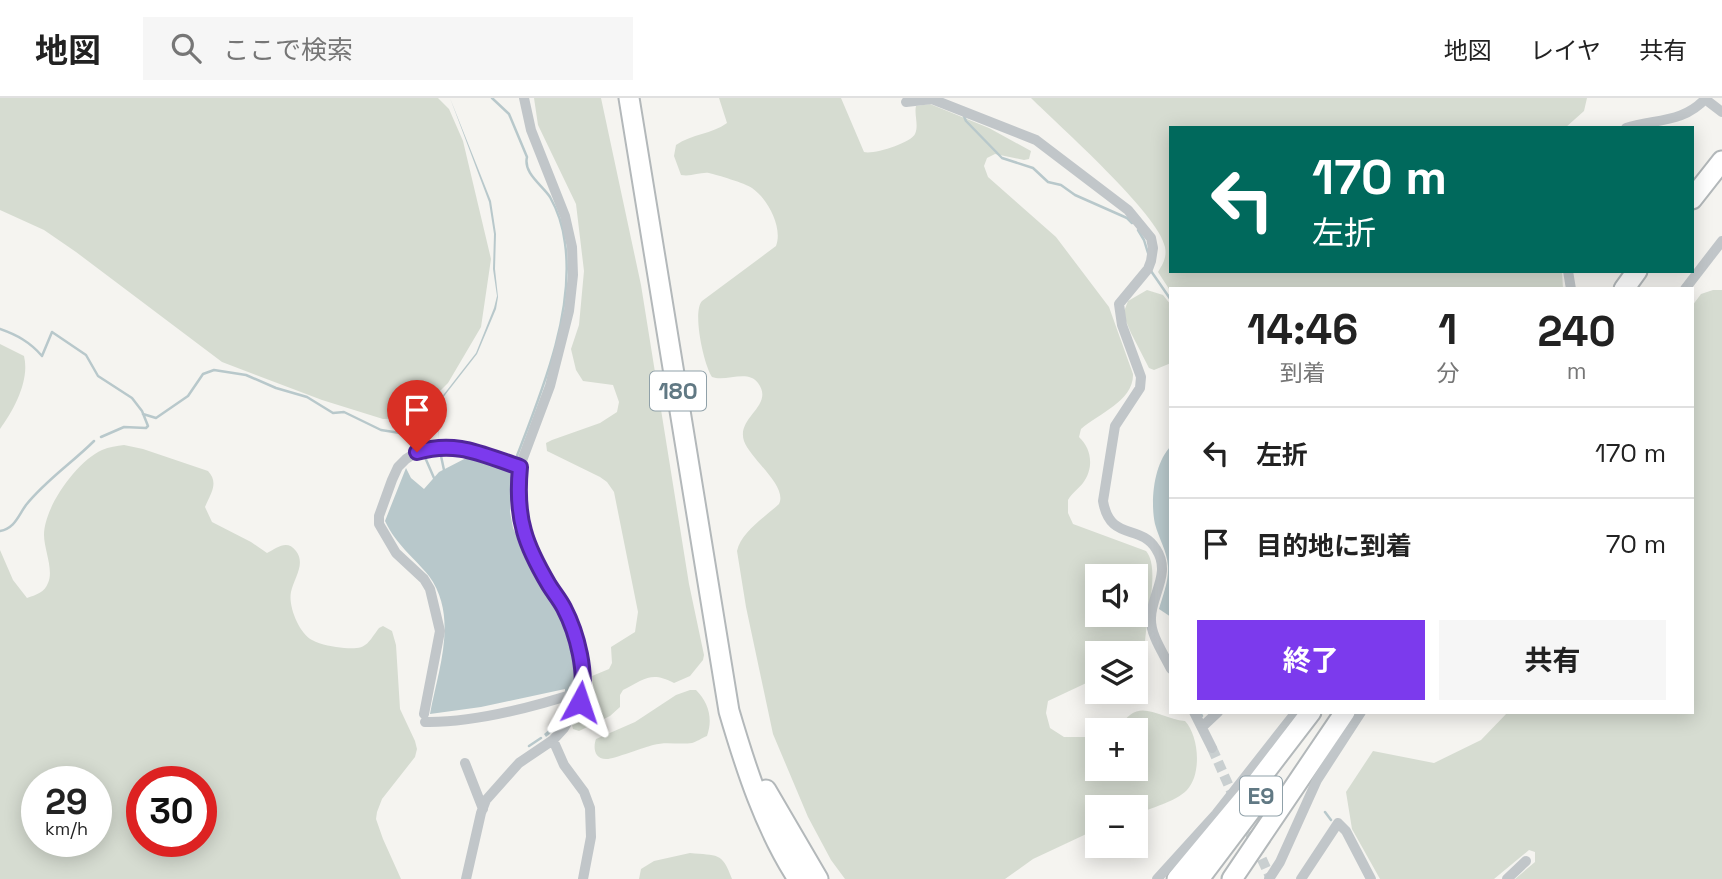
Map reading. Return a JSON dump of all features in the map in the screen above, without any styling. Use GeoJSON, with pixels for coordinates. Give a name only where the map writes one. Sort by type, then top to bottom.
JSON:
{"type":"FeatureCollection","features":[{"type":"Feature","properties":{"kind":"highway","name":"180"},"geometry":{"type":"LineString","coordinates":[[629,98],[729,711],[758,799],[798,879]]}},
{"type":"Feature","properties":{"kind":"highway"},"geometry":{"type":"LineString","coordinates":[[1694,196],[1722,161]]}},
{"type":"Feature","properties":{"kind":"highway","name":"180"},"geometry":{"type":"LineString","coordinates":[[725,685],[769,796],[818,879]]}},
{"type":"Feature","properties":{"kind":"highway"},"geometry":{"type":"LineString","coordinates":[[1177,879],[1252,789],[1309,714]]}},
{"type":"Feature","properties":{"kind":"highway","name":"E9"},"geometry":{"type":"LineString","coordinates":[[1199,879],[1322,714]]}},
{"type":"Feature","properties":{"kind":"highway"},"geometry":{"type":"LineString","coordinates":[[1232,879],[1344,714]]}},
{"type":"Feature","properties":{"kind":"street"},"geometry":{"type":"LineString","coordinates":[[466,879],[483,808],[496,787],[519,763],[553,740],[564,728],[580,702],[583,691],[583,668],[564,607],[540,569],[524,532],[519,500],[520,467],[550,386],[569,312],[573,275],[572,247],[565,216],[531,130],[524,98]]}},
{"type":"Feature","properties":{"kind":"street"},"geometry":{"type":"LineString","coordinates":[[1636,126],[1680,117],[1698,107],[1705,98],[1722,112]]}},
{"type":"Feature","properties":{"kind":"street"},"geometry":{"type":"LineString","coordinates":[[906,102],[932,99],[1035,140],[1128,210],[1151,238],[1151,261],[1119,304],[1122,325],[1141,377],[1140,388],[1115,426],[1103,500],[1105,511],[1114,525],[1147,540],[1156,548],[1160,557],[1161,579],[1150,617],[1153,631],[1169,665]]}},
{"type":"Feature","properties":{"kind":"street"},"geometry":{"type":"LineString","coordinates":[[1687,287],[1722,241]]}},
{"type":"Feature","properties":{"kind":"street"},"geometry":{"type":"LineString","coordinates":[[520,467],[452,446],[432,447],[406,459],[398,467],[392,480],[379,516],[379,524],[396,553],[425,579],[440,631],[424,718],[454,720],[583,691]]}},
{"type":"Feature","properties":{"kind":"street"},"geometry":{"type":"LineString","coordinates":[[1195,714],[1212,748]]}},
{"type":"Feature","properties":{"kind":"street"},"geometry":{"type":"LineString","coordinates":[[1202,727],[1216,714]]}},
{"type":"Feature","properties":{"kind":"street"},"geometry":{"type":"LineString","coordinates":[[1157,879],[1216,814],[1294,714]]}},
{"type":"Feature","properties":{"kind":"street"},"geometry":{"type":"LineString","coordinates":[[1269,879],[1280,862],[1317,780],[1361,714]]}},
{"type":"Feature","properties":{"kind":"street"},"geometry":{"type":"LineString","coordinates":[[553,740],[564,765],[584,792],[590,808],[591,837],[583,879]]}},
{"type":"Feature","properties":{"kind":"street"},"geometry":{"type":"LineString","coordinates":[[465,763],[483,808]]}},
{"type":"Feature","properties":{"kind":"street"},"geometry":{"type":"LineString","coordinates":[[1301,879],[1338,823],[1346,831],[1371,879]]}},
{"type":"Feature","properties":{"kind":"street"},"geometry":{"type":"LineString","coordinates":[[1507,879],[1526,860]]}},
{"type":"Feature","properties":{"kind":"shaded area"},"geometry":{"type":"Polygon","coordinates":[[[0,98],[438,98],[449,109],[463,141],[491,259],[481,327],[448,383],[422,409],[408,418],[383,419],[322,400],[222,362],[44,230],[0,210],[0,98]]]}},
{"type":"Feature","properties":{"kind":"shaded area"},"geometry":{"type":"Polygon","coordinates":[[[450,98],[491,201],[496,234],[495,269],[498,297],[496,309],[477,354],[438,404],[439,442],[437,403],[476,353],[497,296],[493,269],[494,234],[489,202],[450,98]]]}},
{"type":"Feature","properties":{"kind":"shaded area"},"geometry":{"type":"Polygon","coordinates":[[[534,98],[601,98],[641,285],[689,584],[704,655],[690,676],[674,683],[654,677],[623,690],[620,707],[610,716],[579,731],[573,729],[572,725],[593,689],[592,676],[609,669],[612,663],[611,647],[635,632],[638,612],[614,492],[600,477],[547,451],[546,443],[600,423],[617,412],[619,402],[613,385],[583,381],[576,370],[571,349],[579,325],[584,271],[576,204],[538,125],[534,98]]]}},
{"type":"Feature","properties":{"kind":"shaded area"},"geometry":{"type":"Polygon","coordinates":[[[719,98],[841,98],[864,152],[891,148],[907,141],[915,134],[917,127],[916,106],[930,104],[989,128],[1031,151],[1029,159],[1024,160],[995,154],[987,158],[984,166],[988,177],[1056,237],[1109,307],[1133,374],[1128,392],[1114,406],[1081,429],[1079,437],[1087,447],[1090,465],[1087,477],[1068,500],[1068,513],[1073,524],[1146,551],[1152,570],[1148,619],[1148,564],[1085,564],[1085,627],[1147,627],[1145,641],[1085,641],[1085,684],[1048,701],[1046,713],[1050,728],[1064,737],[1085,737],[1085,781],[1148,781],[1148,718],[1127,718],[1133,713],[1148,711],[1185,721],[1196,745],[1197,765],[1192,783],[1182,794],[1148,809],[1148,795],[1085,795],[1085,835],[1033,859],[1005,879],[845,879],[831,860],[808,817],[773,734],[737,551],[743,537],[779,504],[780,497],[774,481],[744,441],[745,425],[759,405],[762,391],[758,383],[749,377],[712,377],[703,351],[699,327],[699,307],[702,301],[776,246],[778,239],[773,214],[752,188],[709,173],[681,175],[674,156],[676,145],[727,123],[719,98]]]}},
{"type":"Feature","properties":{"kind":"shaded area"},"geometry":{"type":"Polygon","coordinates":[[[1031,98],[1587,98],[1584,111],[1567,126],[1169,126],[1169,273],[1562,273],[1563,287],[1169,289],[1158,272],[1165,257],[1165,247],[1159,232],[1106,171],[1031,98]]]}},
{"type":"Feature","properties":{"kind":"shaded area"},"geometry":{"type":"Polygon","coordinates":[[[1147,290],[1163,295],[1169,302],[1169,364],[1154,370],[1149,368],[1123,314],[1128,301],[1147,290]]]}},
{"type":"Feature","properties":{"kind":"shaded area"},"geometry":{"type":"Polygon","coordinates":[[[1722,290],[1722,879],[1515,879],[1535,862],[1535,852],[1529,850],[1494,879],[1380,879],[1352,829],[1346,792],[1373,751],[1434,763],[1481,740],[1506,714],[1694,714],[1694,303],[1701,294],[1722,290]]]}},
{"type":"Feature","properties":{"kind":"shaded area"},"geometry":{"type":"Polygon","coordinates":[[[0,344],[24,356],[25,375],[20,394],[0,429],[0,344]]]}},
{"type":"Feature","properties":{"kind":"shaded area"},"geometry":{"type":"Polygon","coordinates":[[[124,445],[143,449],[208,471],[213,484],[205,507],[212,522],[267,553],[286,545],[293,547],[300,561],[291,592],[291,604],[295,619],[307,637],[332,646],[357,648],[366,645],[383,626],[392,631],[396,645],[400,709],[417,749],[415,757],[382,799],[376,819],[401,879],[0,879],[0,550],[13,580],[27,598],[42,591],[50,578],[44,535],[50,511],[73,474],[92,456],[105,449],[124,445]]]}},
{"type":"Feature","properties":{"kind":"shaded area"},"geometry":{"type":"Polygon","coordinates":[[[1169,448],[1169,616],[1159,609],[1167,583],[1168,566],[1155,524],[1153,504],[1157,472],[1169,448]]]}},
{"type":"Feature","properties":{"kind":"shaded area"},"geometry":{"type":"Polygon","coordinates":[[[470,456],[511,470],[510,512],[513,528],[539,584],[557,607],[573,654],[578,683],[569,687],[564,715],[557,727],[546,737],[544,734],[558,722],[557,714],[560,717],[565,704],[565,689],[481,707],[430,714],[444,644],[443,609],[429,576],[400,544],[385,521],[406,468],[411,478],[424,489],[439,472],[470,456]]]}},
{"type":"Feature","properties":{"kind":"shaded area"},"geometry":{"type":"Polygon","coordinates":[[[696,690],[707,706],[710,723],[707,736],[692,743],[658,744],[609,759],[597,755],[596,739],[635,722],[676,695],[696,690]]]}},
{"type":"Feature","properties":{"kind":"shaded area"},"geometry":{"type":"Polygon","coordinates":[[[690,853],[713,855],[721,859],[732,879],[639,879],[641,869],[654,861],[690,853]]]}},
{"type":"Feature","properties":{"kind":"waterway"},"geometry":{"type":"LineString","coordinates":[[492,98],[509,114],[527,157],[528,168],[550,197],[560,219],[567,270],[565,298],[553,354],[515,461]]}},
{"type":"Feature","properties":{"kind":"waterway"},"geometry":{"type":"LineString","coordinates":[[963,114],[966,121],[1002,158],[1033,168],[1048,182],[1061,185],[1075,195],[1127,218],[1132,223]]}},
{"type":"Feature","properties":{"kind":"waterway"},"geometry":{"type":"LineString","coordinates":[[1138,230],[1148,253]]}},
{"type":"Feature","properties":{"kind":"waterway"},"geometry":{"type":"LineString","coordinates":[[1151,271],[1169,297]]}},
{"type":"Feature","properties":{"kind":"waterway"},"geometry":{"type":"LineString","coordinates":[[0,329],[23,339],[42,356],[52,332],[86,355],[98,376],[132,398],[142,411],[148,426],[124,427],[101,437]]}},
{"type":"Feature","properties":{"kind":"waterway"},"geometry":{"type":"LineString","coordinates":[[143,414],[156,418],[188,396],[203,374],[214,370],[246,375],[307,397],[333,413],[344,412],[381,430],[400,433],[413,429],[420,445]]}},
{"type":"Feature","properties":{"kind":"waterway"},"geometry":{"type":"LineString","coordinates":[[0,531],[13,524],[42,488],[94,441]]}},
{"type":"Feature","properties":{"kind":"waterway"},"geometry":{"type":"LineString","coordinates":[[424,455],[434,478]]}},
{"type":"Feature","properties":{"kind":"waterway"},"geometry":{"type":"LineString","coordinates":[[441,456],[444,470]]}},
{"type":"Feature","properties":{"kind":"waterway"},"geometry":{"type":"LineString","coordinates":[[529,746],[541,738]]}},
{"type":"Feature","properties":{"kind":"waterway"},"geometry":{"type":"LineString","coordinates":[[1325,812],[1331,820]]}},
{"type":"Feature","properties":{"kind":"tunnel"},"geometry":{"type":"LineString","coordinates":[[1212,748],[1235,800]]}},
{"type":"Feature","properties":{"kind":"tunnel"},"geometry":{"type":"LineString","coordinates":[[1243,818],[1271,879]]}},
{"type":"Feature","properties":{"kind":"route"},"geometry":{"type":"LineString","coordinates":[[417,452],[432,447],[452,446],[520,467],[519,500],[524,532],[540,569],[564,607],[583,668],[580,702]]}}]}
